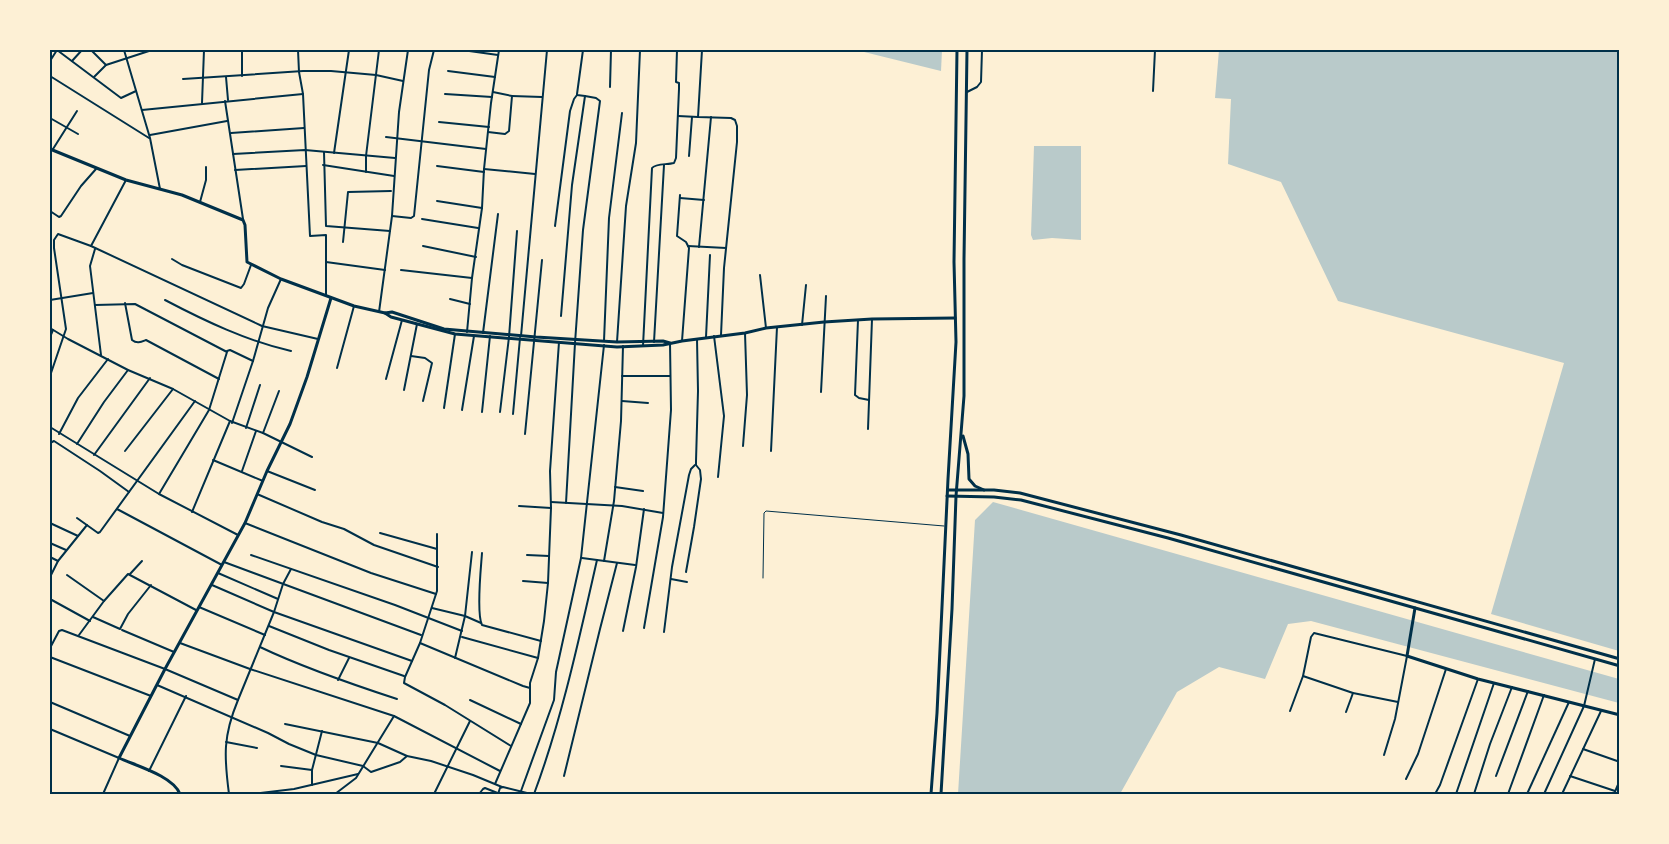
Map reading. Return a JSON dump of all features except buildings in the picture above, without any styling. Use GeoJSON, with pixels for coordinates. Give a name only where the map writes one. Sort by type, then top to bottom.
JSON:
{"type":"FeatureCollection","features":[{"type":"Feature","properties":{"kind":"main road"},"geometry":{"type":"LineString","coordinates":[[931,795],[938,713],[956,342],[957,50]]}},
{"type":"Feature","properties":{"kind":"main road"},"geometry":{"type":"LineString","coordinates":[[941,795],[956,496],[964,396],[968,50]]}},
{"type":"Feature","properties":{"kind":"main road"},"geometry":{"type":"LineString","coordinates":[[51,149],[96,169],[200,202],[243,220],[246,260],[251,265],[281,279],[354,306],[385,313],[392,312],[444,329],[467,333],[623,346],[663,341],[670,343],[766,328],[824,322],[955,318]]}},
{"type":"Feature","properties":{"kind":"main road"},"geometry":{"type":"LineString","coordinates":[[955,267],[964,266]]}},
{"type":"Feature","properties":{"kind":"main road"},"geometry":{"type":"LineString","coordinates":[[180,795],[170,781],[119,758],[245,523],[267,471],[291,424],[332,298]]}},
{"type":"Feature","properties":{"kind":"main road"},"geometry":{"type":"LineString","coordinates":[[385,313],[391,317],[455,334],[509,336]]}},
{"type":"Feature","properties":{"kind":"main road"},"geometry":{"type":"LineString","coordinates":[[536,338],[559,342],[575,341]]}},
{"type":"Feature","properties":{"kind":"main road"},"geometry":{"type":"LineString","coordinates":[[604,343],[643,344]]}},
{"type":"Feature","properties":{"kind":"main road"},"geometry":{"type":"LineString","coordinates":[[962,435],[967,448],[969,479],[975,486],[984,490]]}},
{"type":"Feature","properties":{"kind":"main road"},"geometry":{"type":"LineString","coordinates":[[948,490],[1020,493],[1179,534],[1620,659]]}},
{"type":"Feature","properties":{"kind":"main road"},"geometry":{"type":"LineString","coordinates":[[947,496],[1021,500],[1167,538],[1620,666]]}},
{"type":"Feature","properties":{"kind":"main road"},"geometry":{"type":"LineString","coordinates":[[1415,608],[1407,656],[1478,679],[1620,715]]}},
{"type":"Feature","properties":{"kind":"street"},"geometry":{"type":"LineString","coordinates":[[50,61],[57,50],[121,98],[136,91]]}},
{"type":"Feature","properties":{"kind":"street"},"geometry":{"type":"LineString","coordinates":[[72,62],[82,50]]}},
{"type":"Feature","properties":{"kind":"street"},"geometry":{"type":"LineString","coordinates":[[91,50],[106,65]]}},
{"type":"Feature","properties":{"kind":"street"},"geometry":{"type":"LineString","coordinates":[[124,50],[149,137],[160,189]]}},
{"type":"Feature","properties":{"kind":"street"},"geometry":{"type":"LineString","coordinates":[[94,77],[106,65],[152,50]]}},
{"type":"Feature","properties":{"kind":"street"},"geometry":{"type":"LineString","coordinates":[[202,103],[204,50]]}},
{"type":"Feature","properties":{"kind":"street"},"geometry":{"type":"LineString","coordinates":[[242,50],[242,76]]}},
{"type":"Feature","properties":{"kind":"street"},"geometry":{"type":"LineString","coordinates":[[298,50],[303,94],[309,236],[326,235]]}},
{"type":"Feature","properties":{"kind":"street"},"geometry":{"type":"LineString","coordinates":[[334,153],[349,50]]}},
{"type":"Feature","properties":{"kind":"street"},"geometry":{"type":"LineString","coordinates":[[366,172],[379,50]]}},
{"type":"Feature","properties":{"kind":"street"},"geometry":{"type":"LineString","coordinates":[[379,312],[392,216],[395,158],[408,50]]}},
{"type":"Feature","properties":{"kind":"street"},"geometry":{"type":"LineString","coordinates":[[392,216],[411,218],[414,216],[429,70],[434,50]]}},
{"type":"Feature","properties":{"kind":"street"},"geometry":{"type":"LineString","coordinates":[[462,50],[498,55]]}},
{"type":"Feature","properties":{"kind":"street"},"geometry":{"type":"LineString","coordinates":[[467,333],[499,50]]}},
{"type":"Feature","properties":{"kind":"street"},"geometry":{"type":"LineString","coordinates":[[513,414],[547,50]]}},
{"type":"Feature","properties":{"kind":"street"},"geometry":{"type":"LineString","coordinates":[[555,226],[570,111],[577,95],[583,50]]}},
{"type":"Feature","properties":{"kind":"street"},"geometry":{"type":"LineString","coordinates":[[610,87],[611,50]]}},
{"type":"Feature","properties":{"kind":"street"},"geometry":{"type":"LineString","coordinates":[[617,342],[626,206],[636,142],[640,50]]}},
{"type":"Feature","properties":{"kind":"street"},"geometry":{"type":"LineString","coordinates":[[643,344],[652,168],[656,165],[674,163],[676,158],[679,89],[679,83],[676,82],[677,50]]}},
{"type":"Feature","properties":{"kind":"street"},"geometry":{"type":"LineString","coordinates":[[698,117],[702,50]]}},
{"type":"Feature","properties":{"kind":"street"},"geometry":{"type":"LineString","coordinates":[[967,92],[981,82],[982,50]]}},
{"type":"Feature","properties":{"kind":"street"},"geometry":{"type":"LineString","coordinates":[[1153,91],[1155,50]]}},
{"type":"Feature","properties":{"kind":"street"},"geometry":{"type":"LineString","coordinates":[[183,79],[331,71],[376,75],[404,81]]}},
{"type":"Feature","properties":{"kind":"street"},"geometry":{"type":"LineString","coordinates":[[448,71],[495,77]]}},
{"type":"Feature","properties":{"kind":"street"},"geometry":{"type":"LineString","coordinates":[[50,76],[149,137],[227,121]]}},
{"type":"Feature","properties":{"kind":"street"},"geometry":{"type":"LineString","coordinates":[[226,77],[227,121],[231,133],[243,220]]}},
{"type":"Feature","properties":{"kind":"street"},"geometry":{"type":"LineString","coordinates":[[493,92],[512,96],[542,97]]}},
{"type":"Feature","properties":{"kind":"street"},"geometry":{"type":"LineString","coordinates":[[142,110],[303,94]]}},
{"type":"Feature","properties":{"kind":"street"},"geometry":{"type":"LineString","coordinates":[[445,94],[492,97]]}},
{"type":"Feature","properties":{"kind":"street"},"geometry":{"type":"LineString","coordinates":[[566,503],[583,230],[600,101],[596,98],[577,95]]}},
{"type":"Feature","properties":{"kind":"street"},"geometry":{"type":"LineString","coordinates":[[488,132],[508,133],[512,96]]}},
{"type":"Feature","properties":{"kind":"street"},"geometry":{"type":"LineString","coordinates":[[561,316],[572,185],[585,96]]}},
{"type":"Feature","properties":{"kind":"street"},"geometry":{"type":"LineString","coordinates":[[51,149],[77,111]]}},
{"type":"Feature","properties":{"kind":"street"},"geometry":{"type":"LineString","coordinates":[[521,791],[554,700],[556,672],[581,558],[604,343],[609,218],[622,113]]}},
{"type":"Feature","properties":{"kind":"street"},"geometry":{"type":"LineString","coordinates":[[678,116],[733,118],[737,126],[721,335]]}},
{"type":"Feature","properties":{"kind":"street"},"geometry":{"type":"LineString","coordinates":[[689,156],[692,117]]}},
{"type":"Feature","properties":{"kind":"street"},"geometry":{"type":"LineString","coordinates":[[699,247],[711,117]]}},
{"type":"Feature","properties":{"kind":"street"},"geometry":{"type":"LineString","coordinates":[[50,118],[78,134]]}},
{"type":"Feature","properties":{"kind":"street"},"geometry":{"type":"LineString","coordinates":[[439,122],[489,126]]}},
{"type":"Feature","properties":{"kind":"street"},"geometry":{"type":"LineString","coordinates":[[231,133],[304,128]]}},
{"type":"Feature","properties":{"kind":"street"},"geometry":{"type":"LineString","coordinates":[[386,137],[486,149]]}},
{"type":"Feature","properties":{"kind":"street"},"geometry":{"type":"LineString","coordinates":[[233,154],[305,150],[395,158]]}},
{"type":"Feature","properties":{"kind":"street"},"geometry":{"type":"LineString","coordinates":[[324,152],[326,295]]}},
{"type":"Feature","properties":{"kind":"street"},"geometry":{"type":"LineString","coordinates":[[323,165],[394,176]]}},
{"type":"Feature","properties":{"kind":"street"},"geometry":{"type":"LineString","coordinates":[[654,343],[664,165]]}},
{"type":"Feature","properties":{"kind":"street"},"geometry":{"type":"LineString","coordinates":[[235,170],[306,166]]}},
{"type":"Feature","properties":{"kind":"street"},"geometry":{"type":"LineString","coordinates":[[437,166],[535,174]]}},
{"type":"Feature","properties":{"kind":"street"},"geometry":{"type":"LineString","coordinates":[[200,202],[206,180],[206,167]]}},
{"type":"Feature","properties":{"kind":"street"},"geometry":{"type":"LineString","coordinates":[[50,212],[58,217],[61,216],[81,186],[96,169]]}},
{"type":"Feature","properties":{"kind":"street"},"geometry":{"type":"LineString","coordinates":[[91,246],[126,180]]}},
{"type":"Feature","properties":{"kind":"street"},"geometry":{"type":"LineString","coordinates":[[343,242],[348,192],[393,191]]}},
{"type":"Feature","properties":{"kind":"street"},"geometry":{"type":"LineString","coordinates":[[682,341],[688,246],[677,236],[680,197],[704,200]]}},
{"type":"Feature","properties":{"kind":"street"},"geometry":{"type":"LineString","coordinates":[[437,201],[482,208]]}},
{"type":"Feature","properties":{"kind":"street"},"geometry":{"type":"LineString","coordinates":[[482,334],[498,214]]}},
{"type":"Feature","properties":{"kind":"street"},"geometry":{"type":"LineString","coordinates":[[422,219],[480,229]]}},
{"type":"Feature","properties":{"kind":"street"},"geometry":{"type":"LineString","coordinates":[[326,226],[390,231]]}},
{"type":"Feature","properties":{"kind":"street"},"geometry":{"type":"LineString","coordinates":[[500,412],[509,336],[517,231]]}},
{"type":"Feature","properties":{"kind":"street"},"geometry":{"type":"LineString","coordinates":[[50,376],[66,329],[54,242],[57,234],[96,248],[262,326],[319,339]]}},
{"type":"Feature","properties":{"kind":"street"},"geometry":{"type":"LineString","coordinates":[[423,246],[476,256]]}},
{"type":"Feature","properties":{"kind":"street"},"geometry":{"type":"LineString","coordinates":[[688,246],[726,248]]}},
{"type":"Feature","properties":{"kind":"street"},"geometry":{"type":"LineString","coordinates":[[96,248],[90,263],[101,356]]}},
{"type":"Feature","properties":{"kind":"street"},"geometry":{"type":"LineString","coordinates":[[706,338],[710,255]]}},
{"type":"Feature","properties":{"kind":"street"},"geometry":{"type":"LineString","coordinates":[[172,259],[241,288],[251,265]]}},
{"type":"Feature","properties":{"kind":"street"},"geometry":{"type":"LineString","coordinates":[[525,434],[542,260]]}},
{"type":"Feature","properties":{"kind":"street"},"geometry":{"type":"LineString","coordinates":[[326,262],[385,270]]}},
{"type":"Feature","properties":{"kind":"street"},"geometry":{"type":"LineString","coordinates":[[401,270],[472,278]]}},
{"type":"Feature","properties":{"kind":"street"},"geometry":{"type":"LineString","coordinates":[[760,275],[766,328]]}},
{"type":"Feature","properties":{"kind":"street"},"geometry":{"type":"LineString","coordinates":[[192,512],[231,422],[253,361],[268,308],[281,279]]}},
{"type":"Feature","properties":{"kind":"street"},"geometry":{"type":"LineString","coordinates":[[802,325],[806,285]]}},
{"type":"Feature","properties":{"kind":"street"},"geometry":{"type":"LineString","coordinates":[[50,300],[93,293]]}},
{"type":"Feature","properties":{"kind":"street"},"geometry":{"type":"LineString","coordinates":[[821,392],[826,296]]}},
{"type":"Feature","properties":{"kind":"street"},"geometry":{"type":"LineString","coordinates":[[450,299],[470,304]]}},
{"type":"Feature","properties":{"kind":"street"},"geometry":{"type":"LineString","coordinates":[[165,300],[203,320],[271,347],[291,351]]}},
{"type":"Feature","properties":{"kind":"street"},"geometry":{"type":"LineString","coordinates":[[125,303],[132,340],[138,343],[146,340],[219,379]]}},
{"type":"Feature","properties":{"kind":"street"},"geometry":{"type":"LineString","coordinates":[[95,305],[135,304],[227,351],[230,350],[253,361]]}},
{"type":"Feature","properties":{"kind":"street"},"geometry":{"type":"LineString","coordinates":[[337,368],[354,306]]}},
{"type":"Feature","properties":{"kind":"street"},"geometry":{"type":"LineString","coordinates":[[868,429],[872,319]]}},
{"type":"Feature","properties":{"kind":"street"},"geometry":{"type":"LineString","coordinates":[[386,379],[402,320]]}},
{"type":"Feature","properties":{"kind":"street"},"geometry":{"type":"LineString","coordinates":[[858,320],[855,395],[869,400]]}},
{"type":"Feature","properties":{"kind":"street"},"geometry":{"type":"LineString","coordinates":[[404,390],[417,324]]}},
{"type":"Feature","properties":{"kind":"street"},"geometry":{"type":"LineString","coordinates":[[771,452],[777,327]]}},
{"type":"Feature","properties":{"kind":"street"},"geometry":{"type":"LineString","coordinates":[[50,328],[128,370],[173,389],[231,422],[263,433],[312,457]]}},
{"type":"Feature","properties":{"kind":"street"},"geometry":{"type":"LineString","coordinates":[[50,337],[53,330]]}},
{"type":"Feature","properties":{"kind":"street"},"geometry":{"type":"LineString","coordinates":[[743,446],[747,395],[745,333]]}},
{"type":"Feature","properties":{"kind":"street"},"geometry":{"type":"LineString","coordinates":[[444,408],[455,334]]}},
{"type":"Feature","properties":{"kind":"street"},"geometry":{"type":"LineString","coordinates":[[462,410],[474,336]]}},
{"type":"Feature","properties":{"kind":"street"},"geometry":{"type":"LineString","coordinates":[[482,412],[490,336]]}},
{"type":"Feature","properties":{"kind":"street"},"geometry":{"type":"LineString","coordinates":[[714,336],[724,416],[718,477]]}},
{"type":"Feature","properties":{"kind":"street"},"geometry":{"type":"LineString","coordinates":[[686,572],[701,479],[700,470],[696,465],[697,339]]}},
{"type":"Feature","properties":{"kind":"street"},"geometry":{"type":"LineString","coordinates":[[495,784],[530,703],[530,688],[541,641],[548,583],[550,471],[559,342]]}},
{"type":"Feature","properties":{"kind":"street"},"geometry":{"type":"LineString","coordinates":[[644,628],[663,513],[671,410],[670,343]]}},
{"type":"Feature","properties":{"kind":"street"},"geometry":{"type":"LineString","coordinates":[[604,561],[614,505],[622,401],[623,346]]}},
{"type":"Feature","properties":{"kind":"street"},"geometry":{"type":"LineString","coordinates":[[159,494],[209,410],[227,351]]}},
{"type":"Feature","properties":{"kind":"street"},"geometry":{"type":"LineString","coordinates":[[411,356],[425,358],[432,363],[423,401]]}},
{"type":"Feature","properties":{"kind":"street"},"geometry":{"type":"LineString","coordinates":[[59,434],[77,400],[108,359]]}},
{"type":"Feature","properties":{"kind":"street"},"geometry":{"type":"LineString","coordinates":[[76,444],[128,370]]}},
{"type":"Feature","properties":{"kind":"street"},"geometry":{"type":"LineString","coordinates":[[622,376],[670,376]]}},
{"type":"Feature","properties":{"kind":"street"},"geometry":{"type":"LineString","coordinates":[[94,455],[150,378]]}},
{"type":"Feature","properties":{"kind":"street"},"geometry":{"type":"LineString","coordinates":[[246,428],[260,384]]}},
{"type":"Feature","properties":{"kind":"street"},"geometry":{"type":"LineString","coordinates":[[125,451],[173,389]]}},
{"type":"Feature","properties":{"kind":"street"},"geometry":{"type":"LineString","coordinates":[[263,433],[279,392]]}},
{"type":"Feature","properties":{"kind":"street"},"geometry":{"type":"LineString","coordinates":[[77,518],[98,533],[100,532],[195,401]]}},
{"type":"Feature","properties":{"kind":"street"},"geometry":{"type":"LineString","coordinates":[[622,401],[648,403]]}},
{"type":"Feature","properties":{"kind":"street"},"geometry":{"type":"LineString","coordinates":[[50,427],[159,494],[238,535]]}},
{"type":"Feature","properties":{"kind":"street"},"geometry":{"type":"LineString","coordinates":[[242,471],[256,431]]}},
{"type":"Feature","properties":{"kind":"street"},"geometry":{"type":"LineString","coordinates":[[50,443],[54,441],[72,452],[129,492]]}},
{"type":"Feature","properties":{"kind":"street"},"geometry":{"type":"LineString","coordinates":[[213,460],[263,481]]}},
{"type":"Feature","properties":{"kind":"street"},"geometry":{"type":"LineString","coordinates":[[664,632],[690,471],[696,465]]}},
{"type":"Feature","properties":{"kind":"street"},"geometry":{"type":"LineString","coordinates":[[267,471],[315,490]]}},
{"type":"Feature","properties":{"kind":"street"},"geometry":{"type":"LineString","coordinates":[[615,487],[643,491]]}},
{"type":"Feature","properties":{"kind":"street"},"geometry":{"type":"LineString","coordinates":[[257,494],[344,529],[374,545],[438,567]]}},
{"type":"Feature","properties":{"kind":"street"},"geometry":{"type":"LineString","coordinates":[[551,502],[614,505],[663,513]]}},
{"type":"Feature","properties":{"kind":"street"},"geometry":{"type":"LineString","coordinates":[[519,506],[551,508]]}},
{"type":"Feature","properties":{"kind":"street"},"geometry":{"type":"LineString","coordinates":[[117,509],[223,563],[422,635]]}},
{"type":"Feature","properties":{"kind":"street"},"geometry":{"type":"LineString","coordinates":[[623,631],[644,509]]}},
{"type":"Feature","properties":{"kind":"street"},"geometry":{"type":"LineString","coordinates":[[50,523],[78,536]]}},
{"type":"Feature","properties":{"kind":"street"},"geometry":{"type":"LineString","coordinates":[[245,523],[371,573],[436,594]]}},
{"type":"Feature","properties":{"kind":"street"},"geometry":{"type":"LineString","coordinates":[[50,577],[58,561],[87,525]]}},
{"type":"Feature","properties":{"kind":"street"},"geometry":{"type":"LineString","coordinates":[[380,533],[437,549]]}},
{"type":"Feature","properties":{"kind":"street"},"geometry":{"type":"LineString","coordinates":[[437,534],[438,588],[420,644],[403,681],[511,746]]}},
{"type":"Feature","properties":{"kind":"street"},"geometry":{"type":"LineString","coordinates":[[50,543],[67,550]]}},
{"type":"Feature","properties":{"kind":"street"},"geometry":{"type":"LineString","coordinates":[[455,658],[465,616],[472,552]]}},
{"type":"Feature","properties":{"kind":"street"},"geometry":{"type":"LineString","coordinates":[[481,623],[482,553]]}},
{"type":"Feature","properties":{"kind":"street"},"geometry":{"type":"LineString","coordinates":[[251,555],[462,631]]}},
{"type":"Feature","properties":{"kind":"street"},"geometry":{"type":"LineString","coordinates":[[527,555],[549,556]]}},
{"type":"Feature","properties":{"kind":"street"},"geometry":{"type":"LineString","coordinates":[[50,557],[58,561]]}},
{"type":"Feature","properties":{"kind":"street"},"geometry":{"type":"LineString","coordinates":[[581,558],[635,566]]}},
{"type":"Feature","properties":{"kind":"street"},"geometry":{"type":"LineString","coordinates":[[285,724],[378,742],[407,756],[431,761],[502,787],[533,795],[552,744],[597,560]]}},
{"type":"Feature","properties":{"kind":"street"},"geometry":{"type":"LineString","coordinates":[[80,636],[104,601],[126,575],[130,574],[142,561]]}},
{"type":"Feature","properties":{"kind":"street"},"geometry":{"type":"LineString","coordinates":[[564,776],[617,563]]}},
{"type":"Feature","properties":{"kind":"street"},"geometry":{"type":"LineString","coordinates":[[229,795],[225,761],[230,718],[291,569]]}},
{"type":"Feature","properties":{"kind":"street"},"geometry":{"type":"LineString","coordinates":[[218,573],[278,599]]}},
{"type":"Feature","properties":{"kind":"street"},"geometry":{"type":"LineString","coordinates":[[130,574],[198,609],[265,634]]}},
{"type":"Feature","properties":{"kind":"street"},"geometry":{"type":"LineString","coordinates":[[67,575],[104,601]]}},
{"type":"Feature","properties":{"kind":"street"},"geometry":{"type":"LineString","coordinates":[[671,579],[687,582]]}},
{"type":"Feature","properties":{"kind":"street"},"geometry":{"type":"LineString","coordinates":[[523,581],[548,583]]}},
{"type":"Feature","properties":{"kind":"street"},"geometry":{"type":"LineString","coordinates":[[120,629],[151,585]]}},
{"type":"Feature","properties":{"kind":"street"},"geometry":{"type":"LineString","coordinates":[[212,585],[274,612],[412,661]]}},
{"type":"Feature","properties":{"kind":"street"},"geometry":{"type":"LineString","coordinates":[[50,599],[90,621]]}},
{"type":"Feature","properties":{"kind":"street"},"geometry":{"type":"LineString","coordinates":[[431,608],[465,616],[482,625],[541,641]]}},
{"type":"Feature","properties":{"kind":"street"},"geometry":{"type":"LineString","coordinates":[[93,617],[174,652]]}},
{"type":"Feature","properties":{"kind":"street"},"geometry":{"type":"LineString","coordinates":[[269,626],[405,677]]}},
{"type":"Feature","properties":{"kind":"street"},"geometry":{"type":"LineString","coordinates":[[50,648],[60,630],[165,669],[238,700]]}},
{"type":"Feature","properties":{"kind":"street"},"geometry":{"type":"LineString","coordinates":[[1290,711],[1303,676],[1311,637],[1314,633],[1407,656],[1392,730],[1384,755]]}},
{"type":"Feature","properties":{"kind":"street"},"geometry":{"type":"LineString","coordinates":[[461,637],[537,658]]}},
{"type":"Feature","properties":{"kind":"street"},"geometry":{"type":"LineString","coordinates":[[180,643],[250,669],[394,716],[500,771]]}},
{"type":"Feature","properties":{"kind":"street"},"geometry":{"type":"LineString","coordinates":[[420,644],[530,688]]}},
{"type":"Feature","properties":{"kind":"street"},"geometry":{"type":"LineString","coordinates":[[260,647],[338,680],[397,699]]}},
{"type":"Feature","properties":{"kind":"street"},"geometry":{"type":"LineString","coordinates":[[50,657],[151,696]]}},
{"type":"Feature","properties":{"kind":"street"},"geometry":{"type":"LineString","coordinates":[[338,680],[349,657]]}},
{"type":"Feature","properties":{"kind":"street"},"geometry":{"type":"LineString","coordinates":[[1544,795],[1584,706],[1595,659]]}},
{"type":"Feature","properties":{"kind":"street"},"geometry":{"type":"LineString","coordinates":[[1406,779],[1418,754],[1446,669]]}},
{"type":"Feature","properties":{"kind":"street"},"geometry":{"type":"LineString","coordinates":[[1303,676],[1353,693],[1398,702]]}},
{"type":"Feature","properties":{"kind":"street"},"geometry":{"type":"LineString","coordinates":[[1436,795],[1478,679]]}},
{"type":"Feature","properties":{"kind":"street"},"geometry":{"type":"LineString","coordinates":[[1456,795],[1494,683]]}},
{"type":"Feature","properties":{"kind":"street"},"geometry":{"type":"LineString","coordinates":[[157,685],[315,755],[363,766],[369,772],[400,762],[407,756]]}},
{"type":"Feature","properties":{"kind":"street"},"geometry":{"type":"LineString","coordinates":[[1474,795],[1490,744],[1512,687]]}},
{"type":"Feature","properties":{"kind":"street"},"geometry":{"type":"LineString","coordinates":[[1496,776],[1528,691]]}},
{"type":"Feature","properties":{"kind":"street"},"geometry":{"type":"LineString","coordinates":[[1346,712],[1353,693]]}},
{"type":"Feature","properties":{"kind":"street"},"geometry":{"type":"LineString","coordinates":[[1508,795],[1544,695]]}},
{"type":"Feature","properties":{"kind":"street"},"geometry":{"type":"LineString","coordinates":[[149,771],[186,696]]}},
{"type":"Feature","properties":{"kind":"street"},"geometry":{"type":"LineString","coordinates":[[470,700],[520,724]]}},
{"type":"Feature","properties":{"kind":"street"},"geometry":{"type":"LineString","coordinates":[[50,702],[130,736]]}},
{"type":"Feature","properties":{"kind":"street"},"geometry":{"type":"LineString","coordinates":[[1527,795],[1569,702]]}},
{"type":"Feature","properties":{"kind":"street"},"geometry":{"type":"LineString","coordinates":[[1562,795],[1601,711]]}},
{"type":"Feature","properties":{"kind":"street"},"geometry":{"type":"LineString","coordinates":[[335,795],[353,781],[394,716]]}},
{"type":"Feature","properties":{"kind":"street"},"geometry":{"type":"LineString","coordinates":[[434,795],[470,721]]}},
{"type":"Feature","properties":{"kind":"street"},"geometry":{"type":"LineString","coordinates":[[50,729],[119,758],[103,795]]}},
{"type":"Feature","properties":{"kind":"street"},"geometry":{"type":"LineString","coordinates":[[312,786],[312,770],[322,731]]}},
{"type":"Feature","properties":{"kind":"street"},"geometry":{"type":"LineString","coordinates":[[226,742],[257,748]]}},
{"type":"Feature","properties":{"kind":"street"},"geometry":{"type":"LineString","coordinates":[[1583,749],[1620,762]]}},
{"type":"Feature","properties":{"kind":"street"},"geometry":{"type":"LineString","coordinates":[[281,766],[312,770]]}},
{"type":"Feature","properties":{"kind":"street"},"geometry":{"type":"LineString","coordinates":[[251,795],[312,786],[358,774]]}},
{"type":"Feature","properties":{"kind":"street"},"geometry":{"type":"LineString","coordinates":[[1570,776],[1615,793],[1620,780]]}},
{"type":"Feature","properties":{"kind":"street"},"geometry":{"type":"LineString","coordinates":[[479,795],[487,780]]}},
{"type":"Feature","properties":{"kind":"street"},"geometry":{"type":"LineString","coordinates":[[483,789],[499,794],[502,787]]}},
{"type":"Feature","properties":{"kind":"lane"},"geometry":{"type":"LineString","coordinates":[[763,578],[764,513],[766,511],[946,526]]}},
{"type":"Feature","properties":{"kind":"shaded area"},"geometry":{"type":"Polygon","coordinates":[[[856,50],[942,50],[941,71],[856,50]]]}},
{"type":"Feature","properties":{"kind":"shaded area"},"geometry":{"type":"Polygon","coordinates":[[[1219,50],[1619,50],[1619,651],[1491,614],[1564,363],[1338,301],[1281,182],[1228,164],[1231,99],[1215,98],[1219,50]]]}},
{"type":"Feature","properties":{"kind":"shaded area"},"geometry":{"type":"Polygon","coordinates":[[[1034,146],[1081,146],[1081,240],[1052,238],[1033,240],[1031,235],[1034,146]]]}},
{"type":"Feature","properties":{"kind":"shaded area"},"geometry":{"type":"Polygon","coordinates":[[[993,502],[1619,679],[1619,703],[1311,621],[1288,624],[1265,679],[1219,667],[1177,692],[1120,794],[958,794],[975,520],[993,502]]]}}]}
